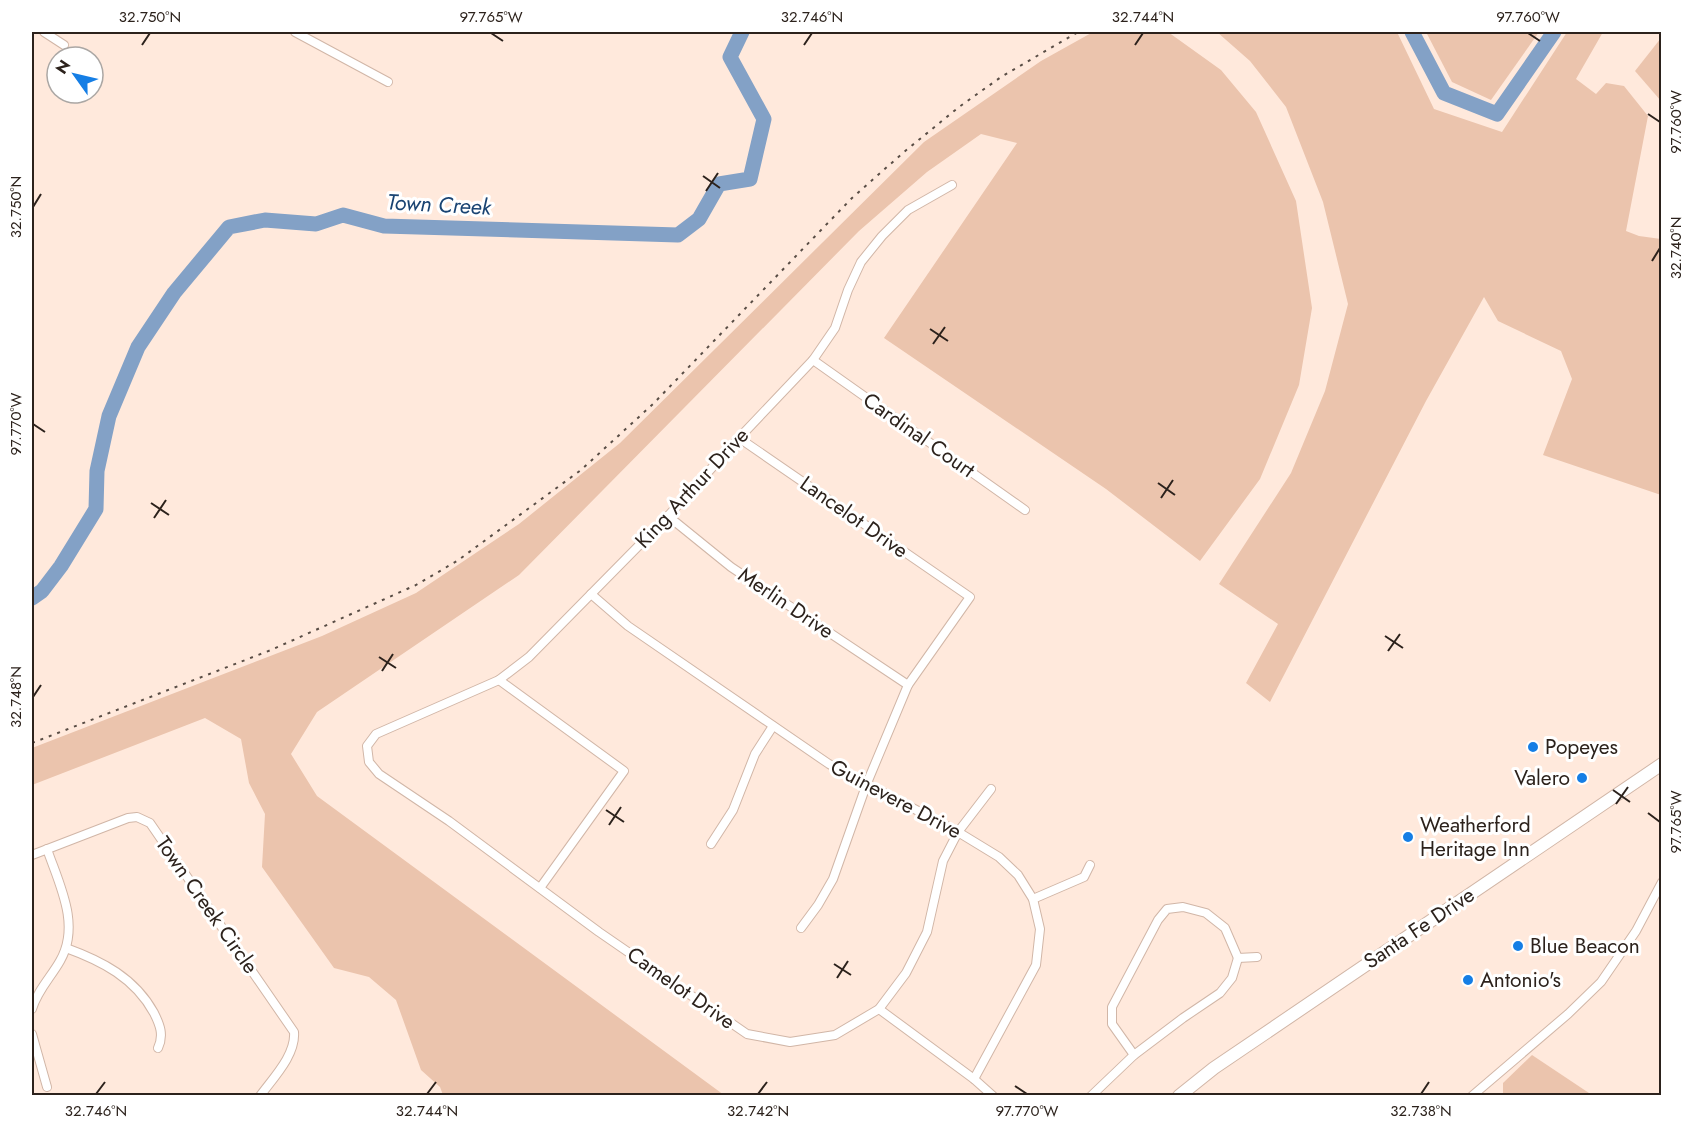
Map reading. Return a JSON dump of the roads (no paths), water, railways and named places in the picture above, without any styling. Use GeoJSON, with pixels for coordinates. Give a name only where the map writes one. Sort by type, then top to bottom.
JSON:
{"type":"FeatureCollection","features":[{"type":"Feature","properties":{"kind":"main road","name":"Santa Fe Drive"},"geometry":{"type":"LineString","coordinates":[[1179,1095],[1223,1061],[1662,764]]}},
{"type":"Feature","properties":{"kind":"street"},"geometry":{"type":"LineString","coordinates":[[44,32],[64,45]]}},
{"type":"Feature","properties":{"kind":"street"},"geometry":{"type":"LineString","coordinates":[[295,32],[388,82]]}},
{"type":"Feature","properties":{"kind":"street","name":"King Arthur Drive"},"geometry":{"type":"LineString","coordinates":[[376,734],[499,680],[529,657],[668,516],[738,438],[813,360],[835,328],[848,290],[861,262],[882,236],[908,210],[952,185]]}},
{"type":"Feature","properties":{"kind":"street","name":"Cardinal Court"},"geometry":{"type":"LineString","coordinates":[[813,360],[1025,510]]}},
{"type":"Feature","properties":{"kind":"street","name":"Lancelot Drive"},"geometry":{"type":"LineString","coordinates":[[738,438],[970,597],[908,685]]}},
{"type":"Feature","properties":{"kind":"street","name":"Merlin Drive"},"geometry":{"type":"LineString","coordinates":[[668,516],[731,567],[908,685]]}},
{"type":"Feature","properties":{"kind":"street","name":"Guinevere Drive"},"geometry":{"type":"LineString","coordinates":[[591,594],[628,626],[830,764],[958,832],[999,857],[1018,875],[1033,898],[1040,930],[1035,965],[974,1079]]}},
{"type":"Feature","properties":{"kind":"street"},"geometry":{"type":"LineString","coordinates":[[499,680],[624,771],[540,888]]}},
{"type":"Feature","properties":{"kind":"street"},"geometry":{"type":"LineString","coordinates":[[801,928],[833,879],[867,783],[908,685]]}},
{"type":"Feature","properties":{"kind":"street"},"geometry":{"type":"LineString","coordinates":[[711,844],[733,810],[755,754],[773,726]]}},
{"type":"Feature","properties":{"kind":"street","name":"Camelot Drive"},"geometry":{"type":"LineString","coordinates":[[376,734],[367,746],[369,762],[379,774],[449,821],[599,932],[747,1034],[790,1042],[835,1035],[879,1009],[906,973],[927,932],[943,861],[958,832],[991,789]]}},
{"type":"Feature","properties":{"kind":"street","name":"Town Creek Circle"},"geometry":{"type":"LineString","coordinates":[[32,855],[128,818],[137,817],[150,823],[294,1032],[294,1043],[287,1058],[260,1095]]}},
{"type":"Feature","properties":{"kind":"street"},"geometry":{"type":"LineString","coordinates":[[32,1009],[39,992],[66,948],[68,916],[64,896],[46,849]]}},
{"type":"Feature","properties":{"kind":"street"},"geometry":{"type":"LineString","coordinates":[[1033,898],[1084,877],[1090,865]]}},
{"type":"Feature","properties":{"kind":"street"},"geometry":{"type":"LineString","coordinates":[[1472,1095],[1568,1014],[1601,982],[1636,931],[1662,882]]}},
{"type":"Feature","properties":{"kind":"street"},"geometry":{"type":"LineString","coordinates":[[1091,1095],[1134,1055],[1220,993],[1232,978],[1238,958],[1225,928],[1206,914],[1183,907],[1167,909],[1158,920],[1112,1007],[1112,1024],[1134,1055]]}},
{"type":"Feature","properties":{"kind":"street"},"geometry":{"type":"LineString","coordinates":[[66,948],[106,965],[136,988],[150,1006],[160,1028],[162,1039],[158,1048]]}},
{"type":"Feature","properties":{"kind":"street"},"geometry":{"type":"LineString","coordinates":[[1238,958],[1257,957]]}},
{"type":"Feature","properties":{"kind":"street"},"geometry":{"type":"LineString","coordinates":[[879,1009],[993,1095]]}},
{"type":"Feature","properties":{"kind":"street"},"geometry":{"type":"LineString","coordinates":[[32,1034],[47,1088]]}},
{"type":"Feature","properties":{"kind":"waterway","name":"Town Creek"},"geometry":{"type":"LineString","coordinates":[[32,598],[42,591],[61,566],[96,509],[97,471],[109,416],[138,347],[174,293],[229,227],[265,220],[316,224],[343,215],[384,226],[678,235],[699,219],[719,184],[750,179],[764,119],[730,57],[742,32]]}},
{"type":"Feature","properties":{"kind":"waterway","name":"Town Creek"},"geometry":{"type":"LineString","coordinates":[[1412,32],[1444,93],[1497,114],[1554,32]]}},
{"type":"Feature","properties":{"kind":"railway"},"geometry":{"type":"LineString","coordinates":[[32,743],[271,650],[416,585],[457,561],[581,470],[653,404],[852,198],[904,152],[959,107],[1001,77],[1078,32]]}},
{"type":"Feature","properties":{"kind":"place","name":"Popeyes"},"geometry":{"type":"Point","coordinates":[1533,747]}},
{"type":"Feature","properties":{"kind":"place","name":"Valero"},"geometry":{"type":"Point","coordinates":[1582,778]}},
{"type":"Feature","properties":{"kind":"place","name":"Weatherford Heritage Inn"},"geometry":{"type":"Point","coordinates":[1408,837]}},
{"type":"Feature","properties":{"kind":"place","name":"Blue Beacon"},"geometry":{"type":"Point","coordinates":[1518,946]}},
{"type":"Feature","properties":{"kind":"place","name":"Antonio's"},"geometry":{"type":"Point","coordinates":[1468,980]}}]}
